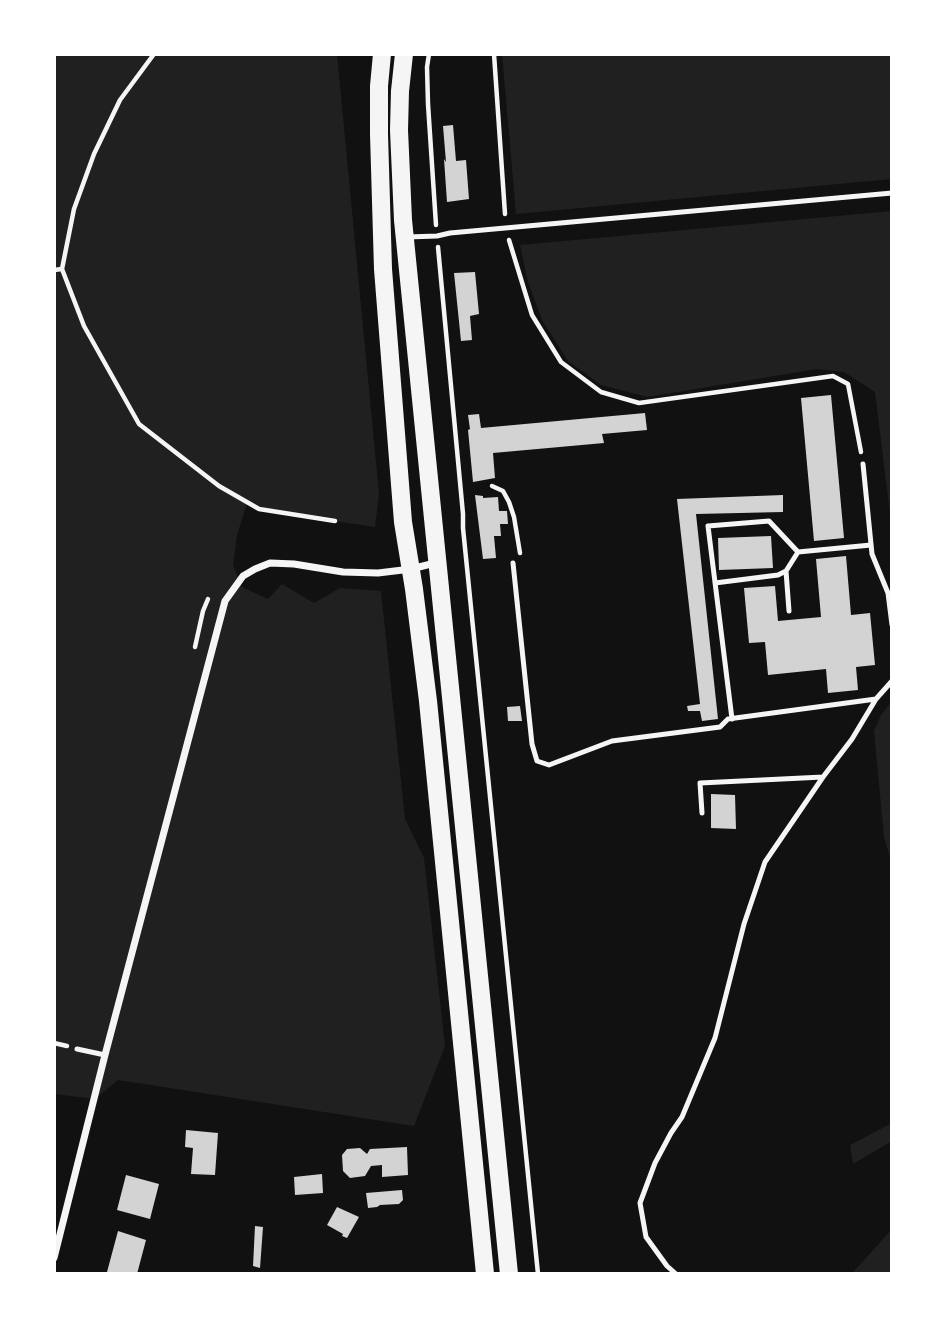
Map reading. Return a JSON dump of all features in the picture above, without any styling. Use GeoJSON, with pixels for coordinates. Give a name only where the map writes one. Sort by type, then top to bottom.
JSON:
{"type":"FeatureCollection","features":[{"type":"Feature","properties":{"kind":"main road"},"geometry":{"type":"LineString","coordinates":[[382,54],[379,134],[383,269],[403,522],[428,701],[485,1274]]}},
{"type":"Feature","properties":{"kind":"main road"},"geometry":{"type":"LineString","coordinates":[[404,54],[399,130],[404,236],[509,1274]]}},
{"type":"Feature","properties":{"kind":"street"},"geometry":{"type":"LineString","coordinates":[[54,1258],[57,1236],[225,601],[243,576],[270,563],[343,572],[378,573],[436,563]]}},
{"type":"Feature","properties":{"kind":"lane"},"geometry":{"type":"LineString","coordinates":[[404,236],[437,236],[892,193]]}},
{"type":"Feature","properties":{"kind":"lane"},"geometry":{"type":"LineString","coordinates":[[863,464],[872,554],[888,593],[892,625]]}},
{"type":"Feature","properties":{"kind":"lane"},"geometry":{"type":"LineString","coordinates":[[732,719],[708,526],[769,521],[798,552]]}},
{"type":"Feature","properties":{"kind":"lane"},"geometry":{"type":"LineString","coordinates":[[798,552],[871,545]]}},
{"type":"Feature","properties":{"kind":"lane"},"geometry":{"type":"LineString","coordinates":[[715,583],[778,575],[786,571],[798,552]]}},
{"type":"Feature","properties":{"kind":"lane"},"geometry":{"type":"LineString","coordinates":[[513,564],[532,744],[537,761],[549,765],[612,741],[720,727],[728,719],[876,699]]}},
{"type":"Feature","properties":{"kind":"lane"},"geometry":{"type":"LineString","coordinates":[[786,571],[789,611]]}},
{"type":"Feature","properties":{"kind":"lane"},"geometry":{"type":"LineString","coordinates":[[676,1274],[646,1237],[640,1203],[655,1164],[682,1117],[715,1038],[744,924],[765,862],[852,739],[876,699],[892,681]]}},
{"type":"Feature","properties":{"kind":"lane"},"geometry":{"type":"LineString","coordinates":[[702,813],[700,783],[823,777]]}},
{"type":"Feature","properties":{"kind":"lane"},"geometry":{"type":"LineString","coordinates":[[77,1048],[105,1055]]}},
{"type":"Feature","properties":{"kind":"path"},"geometry":{"type":"LineString","coordinates":[[154,54],[120,100],[94,154],[74,209],[62,269],[84,326],[139,424],[219,486],[258,509],[334,521]]}},
{"type":"Feature","properties":{"kind":"path"},"geometry":{"type":"LineString","coordinates":[[429,54],[428,104],[437,236],[463,528],[538,1274]]}},
{"type":"Feature","properties":{"kind":"path"},"geometry":{"type":"LineString","coordinates":[[494,54],[506,229],[532,315],[561,362],[601,392],[639,403],[833,376],[848,384],[863,464]]}},
{"type":"Feature","properties":{"kind":"path"},"geometry":{"type":"LineString","coordinates":[[54,270],[62,269]]}},
{"type":"Feature","properties":{"kind":"path"},"geometry":{"type":"LineString","coordinates":[[492,486],[503,491],[514,517],[521,563],[513,564]]}},
{"type":"Feature","properties":{"kind":"shaded area"},"geometry":{"type":"Polygon","coordinates":[[[54,54],[337,54],[379,494],[375,527],[294,515],[247,504],[237,535],[233,565],[242,587],[268,599],[282,584],[314,603],[340,588],[381,591],[405,819],[424,858],[445,1046],[414,1126],[118,1080],[95,1099],[54,1094],[54,54]]]}},
{"type":"Feature","properties":{"kind":"shaded area"},"geometry":{"type":"Polygon","coordinates":[[[502,54],[892,54],[892,179],[516,214],[502,54]]]}},
{"type":"Feature","properties":{"kind":"shaded area"},"geometry":{"type":"Polygon","coordinates":[[[892,211],[892,530],[875,392],[844,372],[817,369],[647,397],[601,385],[568,361],[542,320],[528,282],[520,245],[892,211]]]}},
{"type":"Feature","properties":{"kind":"shaded area"},"geometry":{"type":"Polygon","coordinates":[[[892,701],[892,864],[884,837],[874,731],[881,715],[892,701]]]}},
{"type":"Feature","properties":{"kind":"shaded area"},"geometry":{"type":"Polygon","coordinates":[[[892,1123],[892,1141],[853,1164],[850,1145],[892,1123]]]}},
{"type":"Feature","properties":{"kind":"shaded area"},"geometry":{"type":"Polygon","coordinates":[[[892,1229],[892,1274],[852,1274],[855,1270],[892,1229]]]}},
{"type":"Feature","properties":{"kind":"building"},"geometry":{"type":"Polygon","coordinates":[[[453,125],[456,161],[466,160],[469,199],[447,202],[443,126],[453,125]]]}},
{"type":"Feature","properties":{"kind":"building"},"geometry":{"type":"Polygon","coordinates":[[[475,272],[479,314],[470,316],[472,340],[461,341],[454,273],[475,272]]]}},
{"type":"Feature","properties":{"kind":"building"},"geometry":{"type":"Polygon","coordinates":[[[831,395],[844,538],[814,541],[801,398],[831,395]]]}},
{"type":"Feature","properties":{"kind":"building"},"geometry":{"type":"Polygon","coordinates":[[[645,413],[647,430],[602,434],[604,443],[493,453],[495,478],[473,482],[468,415],[479,414],[481,428],[645,413]]]}},
{"type":"Feature","properties":{"kind":"building"},"geometry":{"type":"Polygon","coordinates":[[[475,495],[483,498],[498,497],[499,511],[507,511],[508,524],[500,524],[501,536],[494,536],[496,558],[483,559],[475,495]]]}},
{"type":"Feature","properties":{"kind":"building"},"geometry":{"type":"Polygon","coordinates":[[[783,495],[783,512],[696,514],[718,719],[702,721],[700,711],[688,711],[687,706],[700,704],[677,499],[783,495]]]}},
{"type":"Feature","properties":{"kind":"building"},"geometry":{"type":"Polygon","coordinates":[[[771,536],[773,568],[719,570],[718,538],[771,536]]]}},
{"type":"Feature","properties":{"kind":"building"},"geometry":{"type":"Polygon","coordinates":[[[846,556],[851,615],[870,613],[875,665],[856,667],[858,690],[828,693],[826,669],[768,675],[765,642],[749,643],[744,588],[775,586],[778,621],[821,617],[816,559],[846,556]]]}},
{"type":"Feature","properties":{"kind":"building"},"geometry":{"type":"Polygon","coordinates":[[[520,706],[522,721],[508,721],[507,707],[520,706]]]}},
{"type":"Feature","properties":{"kind":"building"},"geometry":{"type":"Polygon","coordinates":[[[711,794],[735,795],[736,829],[711,828],[711,794]]]}},
{"type":"Feature","properties":{"kind":"building"},"geometry":{"type":"Polygon","coordinates":[[[186,1130],[218,1133],[215,1175],[191,1174],[193,1148],[185,1147],[186,1130]]]}},
{"type":"Feature","properties":{"kind":"building"},"geometry":{"type":"Polygon","coordinates":[[[407,1147],[408,1175],[382,1177],[382,1165],[371,1166],[365,1176],[350,1178],[343,1171],[342,1155],[347,1149],[360,1148],[367,1154],[370,1149],[407,1147]]]}},
{"type":"Feature","properties":{"kind":"building"},"geometry":{"type":"Polygon","coordinates":[[[322,1174],[323,1193],[295,1195],[294,1177],[322,1174]]]}},
{"type":"Feature","properties":{"kind":"building"},"geometry":{"type":"Polygon","coordinates":[[[126,1175],[159,1184],[150,1219],[117,1210],[126,1175]]]}},
{"type":"Feature","properties":{"kind":"building"},"geometry":{"type":"Polygon","coordinates":[[[402,1190],[403,1200],[399,1204],[368,1208],[366,1193],[402,1190]]]}},
{"type":"Feature","properties":{"kind":"building"},"geometry":{"type":"Polygon","coordinates":[[[337,1207],[359,1217],[347,1238],[327,1225],[337,1207]]]}},
{"type":"Feature","properties":{"kind":"building"},"geometry":{"type":"Polygon","coordinates":[[[255,1226],[263,1227],[260,1268],[253,1266],[255,1226]]]}},
{"type":"Feature","properties":{"kind":"building"},"geometry":{"type":"Polygon","coordinates":[[[118,1231],[146,1240],[137,1274],[107,1272],[118,1231]]]}}]}
